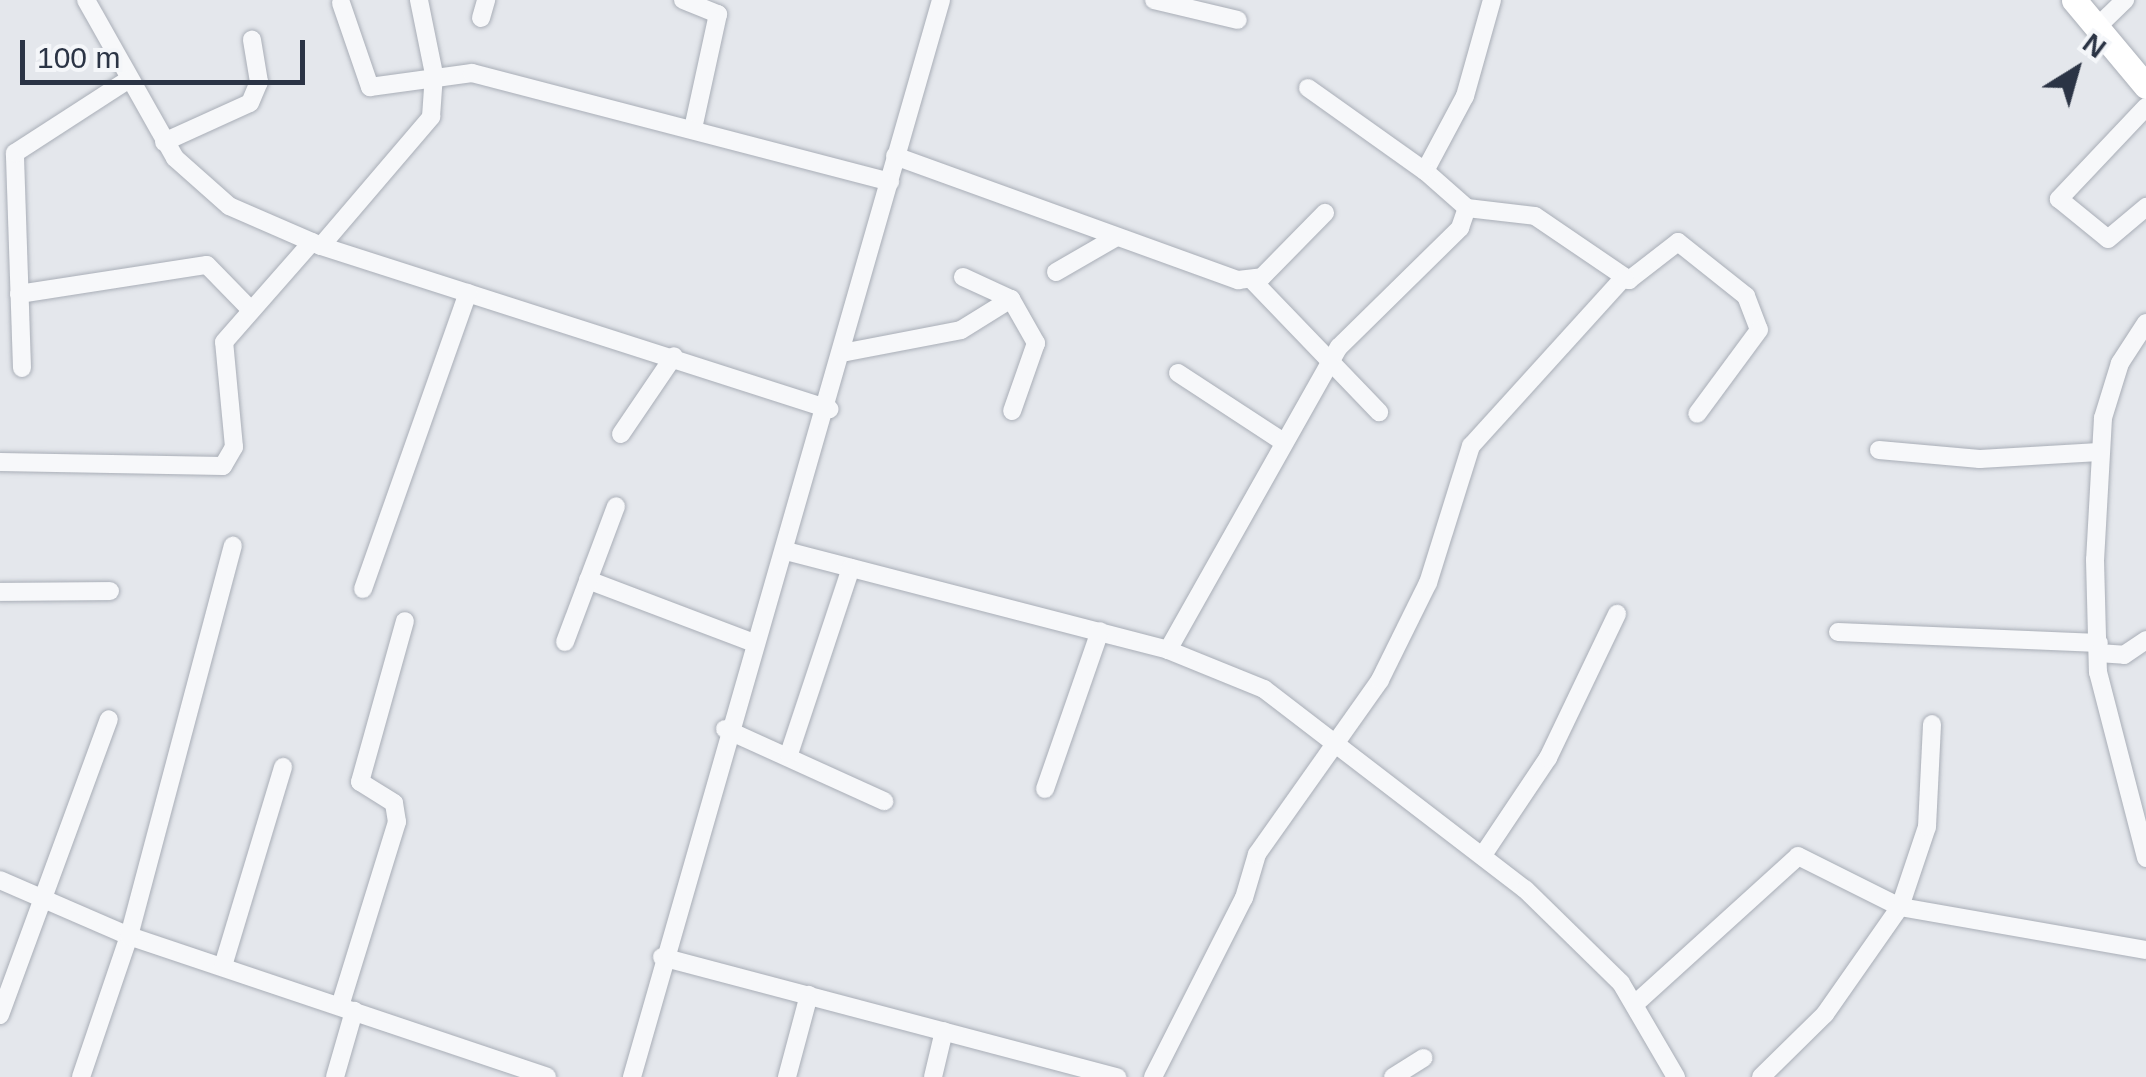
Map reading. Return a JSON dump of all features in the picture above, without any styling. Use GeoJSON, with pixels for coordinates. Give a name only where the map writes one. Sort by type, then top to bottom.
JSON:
{"type":"FeatureCollection","features":[{"type":"Feature","properties":{"kind":"street"},"geometry":{"type":"LineString","coordinates":[[86,0],[164,142],[229,206],[317,244],[830,409]]}},
{"type":"Feature","properties":{"kind":"street"},"geometry":{"type":"LineString","coordinates":[[0,462],[223,466],[234,447],[222,353],[248,307],[317,244],[427,125],[434,74],[419,0]]}},
{"type":"Feature","properties":{"kind":"street"},"geometry":{"type":"LineString","coordinates":[[684,0],[718,14],[694,124]]}},
{"type":"Feature","properties":{"kind":"street"},"geometry":{"type":"LineString","coordinates":[[632,1077],[726,729],[847,352],[895,156],[941,0]]}},
{"type":"Feature","properties":{"kind":"street"},"geometry":{"type":"LineString","coordinates":[[1154,0],[1238,20]]}},
{"type":"Feature","properties":{"kind":"street"},"geometry":{"type":"LineString","coordinates":[[1425,172],[1465,96],[1492,0]]}},
{"type":"Feature","properties":{"kind":"street"},"geometry":{"type":"LineString","coordinates":[[2074,0],[2146,86]]}},
{"type":"Feature","properties":{"kind":"street"},"geometry":{"type":"LineString","coordinates":[[2095,29],[2125,0]]}},
{"type":"Feature","properties":{"kind":"street"},"geometry":{"type":"LineString","coordinates":[[341,4],[366,85],[434,74],[472,74],[694,124],[890,182]]}},
{"type":"Feature","properties":{"kind":"street"},"geometry":{"type":"LineString","coordinates":[[164,142],[250,103],[259,82],[252,40]]}},
{"type":"Feature","properties":{"kind":"street"},"geometry":{"type":"LineString","coordinates":[[22,368],[15,153],[128,80]]}},
{"type":"Feature","properties":{"kind":"street"},"geometry":{"type":"LineString","coordinates":[[1308,88],[1468,208],[1522,210],[1624,277],[1636,279],[1678,242],[1756,306],[1759,330],[1697,414]]}},
{"type":"Feature","properties":{"kind":"street"},"geometry":{"type":"LineString","coordinates":[[2146,107],[2058,199],[2108,239],[2146,207]]}},
{"type":"Feature","properties":{"kind":"street"},"geometry":{"type":"LineString","coordinates":[[895,156],[1115,238],[1253,281],[1327,365],[1379,412]]}},
{"type":"Feature","properties":{"kind":"street"},"geometry":{"type":"LineString","coordinates":[[1168,650],[1327,365],[1460,228],[1468,208]]}},
{"type":"Feature","properties":{"kind":"street"},"geometry":{"type":"LineString","coordinates":[[1253,281],[1325,213]]}},
{"type":"Feature","properties":{"kind":"street"},"geometry":{"type":"LineString","coordinates":[[1056,272],[1115,238]]}},
{"type":"Feature","properties":{"kind":"street"},"geometry":{"type":"LineString","coordinates":[[19,294],[209,265],[248,307]]}},
{"type":"Feature","properties":{"kind":"street"},"geometry":{"type":"LineString","coordinates":[[963,277],[1011,299],[1037,349],[1012,411]]}},
{"type":"Feature","properties":{"kind":"street"},"geometry":{"type":"LineString","coordinates":[[1153,1077],[1244,898],[1257,854],[1341,742],[1428,583],[1471,446],[1624,277]]}},
{"type":"Feature","properties":{"kind":"street"},"geometry":{"type":"LineString","coordinates":[[363,589],[468,293]]}},
{"type":"Feature","properties":{"kind":"street"},"geometry":{"type":"LineString","coordinates":[[847,352],[962,330],[1011,299]]}},
{"type":"Feature","properties":{"kind":"street"},"geometry":{"type":"LineString","coordinates":[[2146,323],[2120,363],[2099,452],[2098,648],[2146,858]]}},
{"type":"Feature","properties":{"kind":"street"},"geometry":{"type":"LineString","coordinates":[[622,434],[674,356]]}},
{"type":"Feature","properties":{"kind":"street"},"geometry":{"type":"LineString","coordinates":[[1178,373],[1282,441]]}},
{"type":"Feature","properties":{"kind":"street"},"geometry":{"type":"LineString","coordinates":[[1878,450],[1980,460],[2099,452]]}},
{"type":"Feature","properties":{"kind":"street"},"geometry":{"type":"LineString","coordinates":[[564,642],[616,506]]}},
{"type":"Feature","properties":{"kind":"street"},"geometry":{"type":"LineString","coordinates":[[81,1077],[129,936],[233,546]]}},
{"type":"Feature","properties":{"kind":"street"},"geometry":{"type":"LineString","coordinates":[[786,551],[1168,650],[1264,688],[1341,742],[1483,856],[1635,1004],[1676,1077]]}},
{"type":"Feature","properties":{"kind":"street"},"geometry":{"type":"LineString","coordinates":[[789,754],[851,568]]}},
{"type":"Feature","properties":{"kind":"street"},"geometry":{"type":"LineString","coordinates":[[588,580],[754,643]]}},
{"type":"Feature","properties":{"kind":"street"},"geometry":{"type":"LineString","coordinates":[[0,592],[110,591]]}},
{"type":"Feature","properties":{"kind":"street"},"geometry":{"type":"LineString","coordinates":[[1483,856],[1548,758],[1617,614]]}},
{"type":"Feature","properties":{"kind":"street"},"geometry":{"type":"LineString","coordinates":[[335,1077],[347,1008],[398,822],[394,803],[360,782],[404,621]]}},
{"type":"Feature","properties":{"kind":"street"},"geometry":{"type":"LineString","coordinates":[[1046,789],[1100,631]]}},
{"type":"Feature","properties":{"kind":"street"},"geometry":{"type":"LineString","coordinates":[[1838,632],[2098,648],[2124,655],[2146,640]]}},
{"type":"Feature","properties":{"kind":"street"},"geometry":{"type":"LineString","coordinates":[[0,1016],[109,719]]}},
{"type":"Feature","properties":{"kind":"street"},"geometry":{"type":"LineString","coordinates":[[1761,1077],[1825,1014],[1900,907],[1927,827],[1932,724]]}},
{"type":"Feature","properties":{"kind":"street"},"geometry":{"type":"LineString","coordinates":[[726,729],[789,754],[884,801]]}},
{"type":"Feature","properties":{"kind":"street"},"geometry":{"type":"LineString","coordinates":[[223,966],[283,766]]}},
{"type":"Feature","properties":{"kind":"street"},"geometry":{"type":"LineString","coordinates":[[1635,1004],[1798,856],[1900,907],[2146,950]]}},
{"type":"Feature","properties":{"kind":"street"},"geometry":{"type":"LineString","coordinates":[[0,880],[129,936],[546,1077]]}},
{"type":"Feature","properties":{"kind":"street"},"geometry":{"type":"LineString","coordinates":[[662,957],[1117,1077]]}},
{"type":"Feature","properties":{"kind":"street"},"geometry":{"type":"LineString","coordinates":[[787,1077],[809,995]]}},
{"type":"Feature","properties":{"kind":"street"},"geometry":{"type":"LineString","coordinates":[[933,1077],[944,1031]]}},
{"type":"Feature","properties":{"kind":"street"},"geometry":{"type":"LineString","coordinates":[[1393,1077],[1424,1058]]}}]}
